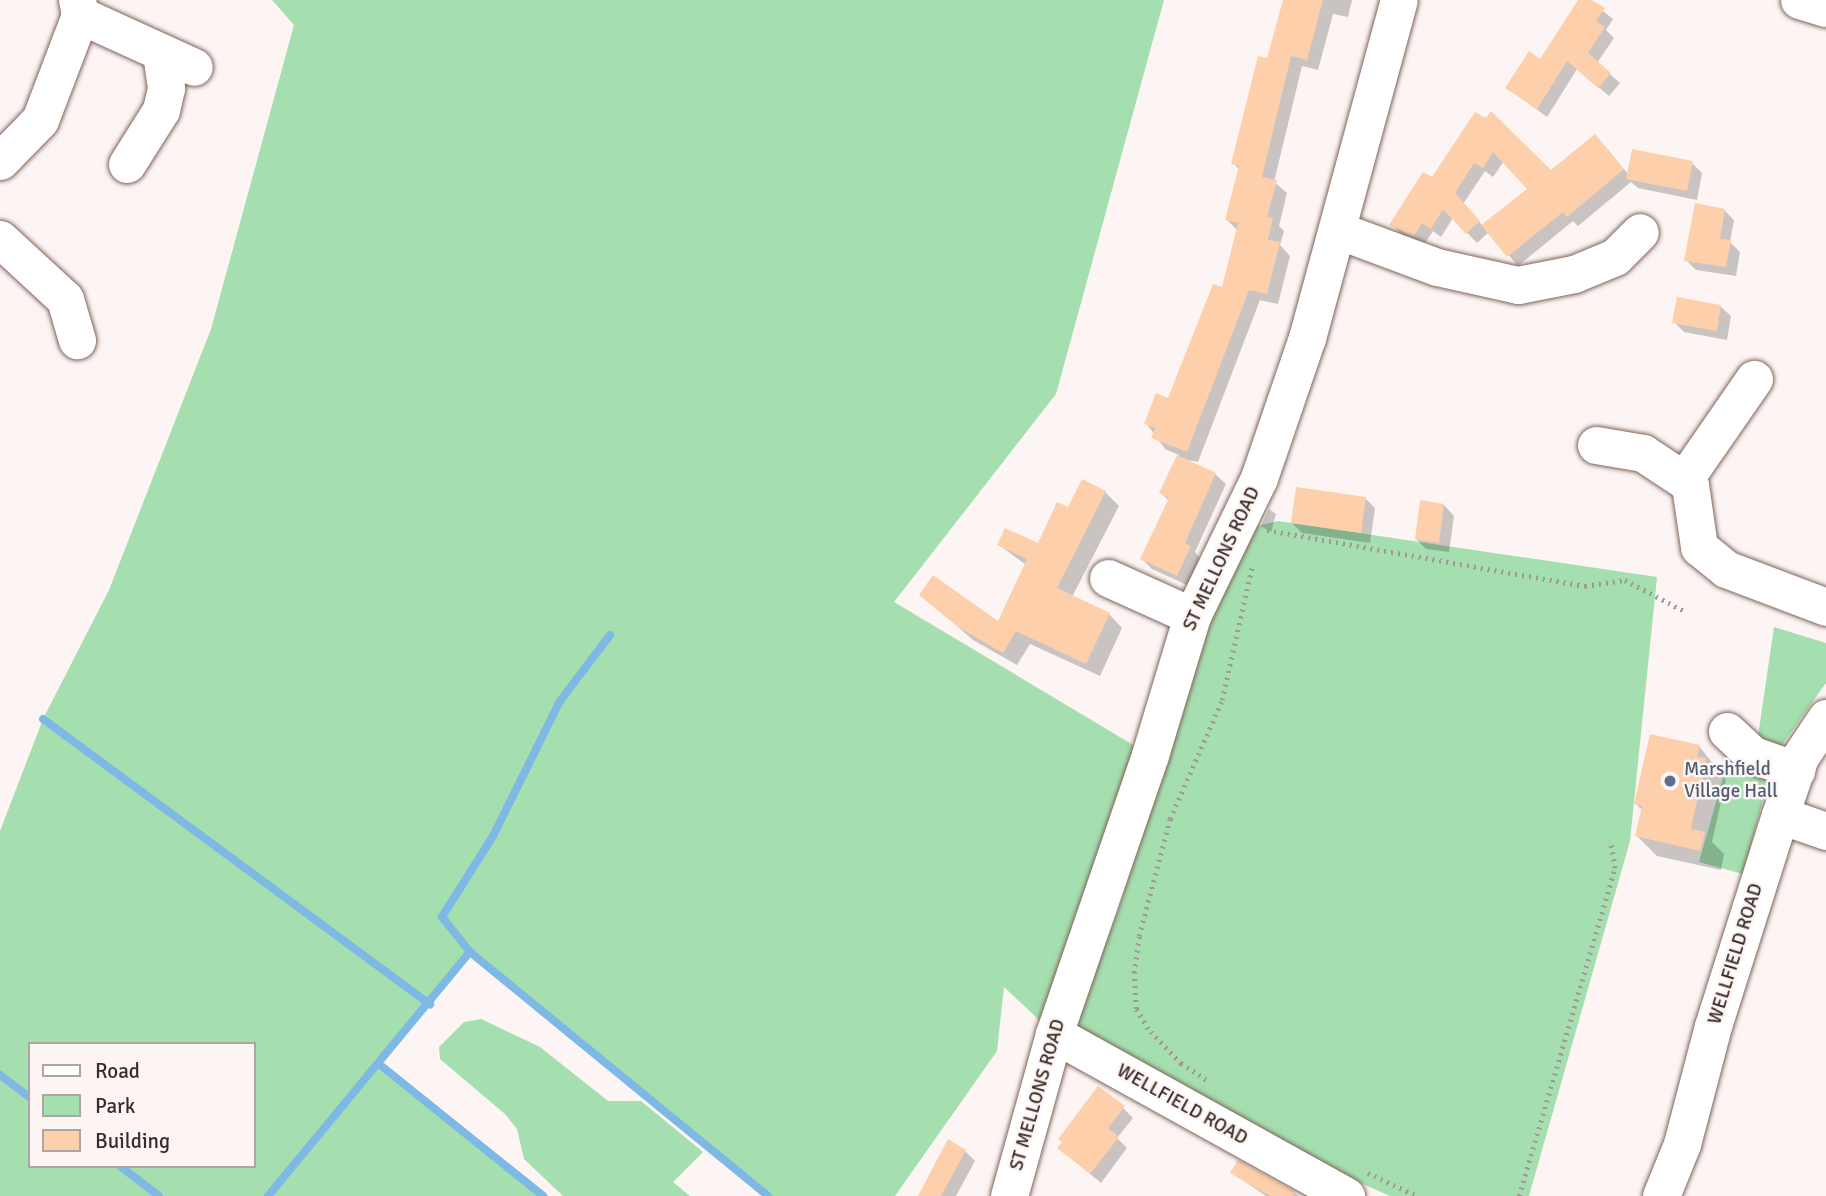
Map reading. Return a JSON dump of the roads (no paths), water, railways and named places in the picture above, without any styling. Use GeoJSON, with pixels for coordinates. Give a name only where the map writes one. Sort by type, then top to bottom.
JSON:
{"type":"FeatureCollection","features":[{"type":"Feature","properties":{"kind":"street","name":"ST MELLONS ROAD"},"geometry":{"type":"LineString","coordinates":[[1009,1196],[1054,1034],[1150,755],[1192,616],[1259,478],[1340,231],[1399,0]]}},
{"type":"Feature","properties":{"kind":"street"},"geometry":{"type":"LineString","coordinates":[[1799,0],[1826,8]]}},
{"type":"Feature","properties":{"kind":"street"},"geometry":{"type":"LineString","coordinates":[[0,162],[40,120],[79,8],[194,67]]}},
{"type":"Feature","properties":{"kind":"street"},"geometry":{"type":"LineString","coordinates":[[127,164],[161,110],[166,88],[161,52]]}},
{"type":"Feature","properties":{"kind":"street"},"geometry":{"type":"LineString","coordinates":[[1340,231],[1437,267],[1518,285],[1574,274],[1604,261],[1640,232]]}},
{"type":"Feature","properties":{"kind":"street"},"geometry":{"type":"LineString","coordinates":[[0,239],[65,299],[77,340]]}},
{"type":"Feature","properties":{"kind":"street"},"geometry":{"type":"LineString","coordinates":[[1684,480],[1754,379]]}},
{"type":"Feature","properties":{"kind":"street"},"geometry":{"type":"LineString","coordinates":[[1596,445],[1643,453],[1690,485],[1699,547],[1727,569],[1826,607]]}},
{"type":"Feature","properties":{"kind":"street"},"geometry":{"type":"LineString","coordinates":[[1108,578],[1192,616]]}},
{"type":"Feature","properties":{"kind":"street","name":"WELLFIELD ROAD"},"geometry":{"type":"LineString","coordinates":[[1661,1196],[1682,1144],[1713,1026],[1780,815],[1796,770],[1826,718]]}},
{"type":"Feature","properties":{"kind":"street"},"geometry":{"type":"LineString","coordinates":[[1727,731],[1752,755],[1796,770]]}},
{"type":"Feature","properties":{"kind":"street"},"geometry":{"type":"LineString","coordinates":[[1780,815],[1826,831]]}},
{"type":"Feature","properties":{"kind":"street","name":"WELLFIELD ROAD"},"geometry":{"type":"LineString","coordinates":[[1054,1034],[1353,1183]]}},
{"type":"Feature","properties":{"kind":"waterway"},"geometry":{"type":"LineString","coordinates":[[610,635],[560,701],[493,836],[442,917],[470,952],[768,1196]]}},
{"type":"Feature","properties":{"kind":"waterway"},"geometry":{"type":"LineString","coordinates":[[43,719],[430,1004]]}},
{"type":"Feature","properties":{"kind":"waterway"},"geometry":{"type":"LineString","coordinates":[[268,1196],[470,952]]}},
{"type":"Feature","properties":{"kind":"waterway"},"geometry":{"type":"LineString","coordinates":[[379,1064],[543,1196]]}},
{"type":"Feature","properties":{"kind":"waterway"},"geometry":{"type":"LineString","coordinates":[[0,1075],[28,1096]]}},
{"type":"Feature","properties":{"kind":"waterway"},"geometry":{"type":"LineString","coordinates":[[123,1168],[159,1196]]}},
{"type":"Feature","properties":{"kind":"place","name":"Marshfield Village Hall"},"geometry":{"type":"Point","coordinates":[1670,781]}}]}
